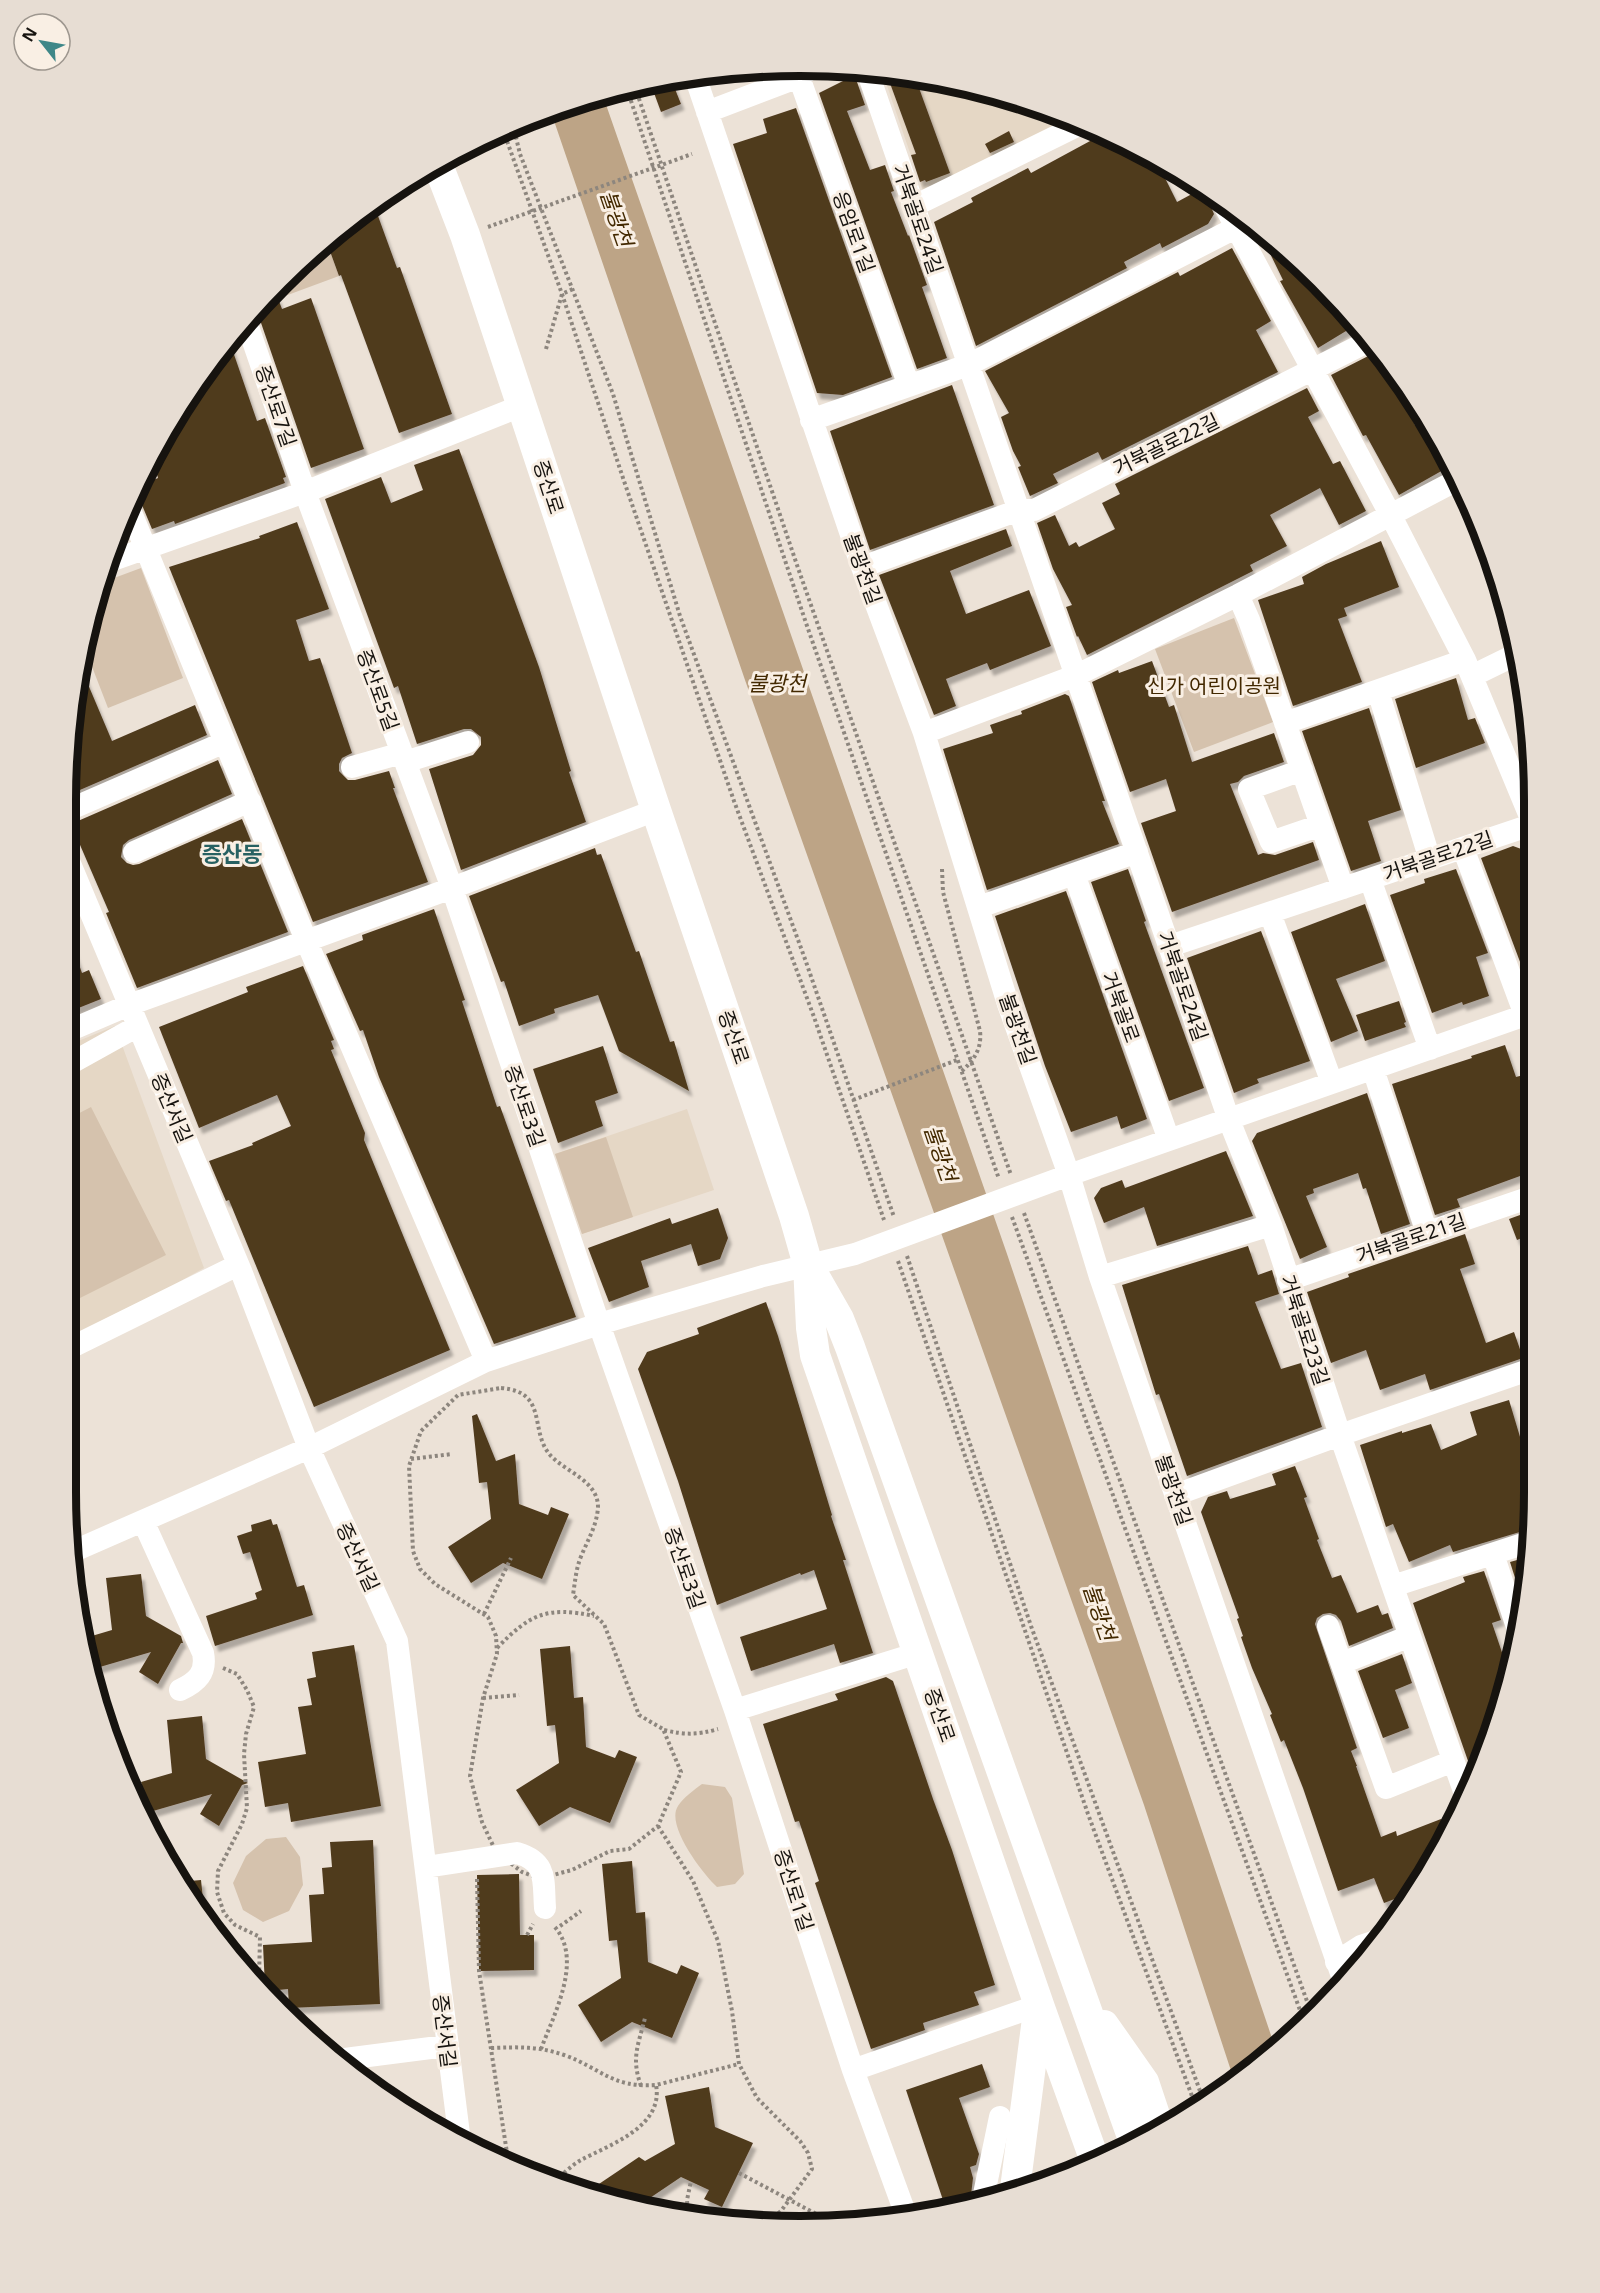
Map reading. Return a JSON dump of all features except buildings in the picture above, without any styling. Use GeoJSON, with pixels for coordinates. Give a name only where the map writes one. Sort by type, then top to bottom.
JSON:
{"type":"FeatureCollection","features":[{"type":"Feature","properties":{"kind":"main road","name":"증산로"},"geometry":{"type":"LineString","coordinates":[[441,172],[465,235],[794,1216],[808,1265],[811,1328],[815,1355],[1093,2154]]}},
{"type":"Feature","properties":{"kind":"main road","name":"증산로"},"geometry":{"type":"LineString","coordinates":[[808,1265],[839,1318],[850,1347],[1132,2136]]}},
{"type":"Feature","properties":{"kind":"main road"},"geometry":{"type":"LineString","coordinates":[[1080,1990],[1144,2082],[1157,2122]]}},
{"type":"Feature","properties":{"kind":"main road"},"geometry":{"type":"LineString","coordinates":[[1016,2183],[1039,2005]]}},
{"type":"Feature","properties":{"kind":"street","name":"응암로1길"},"geometry":{"type":"LineString","coordinates":[[707,112],[796,76]]}},
{"type":"Feature","properties":{"kind":"street","name":"응암로1길"},"geometry":{"type":"LineString","coordinates":[[807,76],[909,386]]}},
{"type":"Feature","properties":{"kind":"street","name":"거북골로24길"},"geometry":{"type":"LineString","coordinates":[[871,81],[1229,1120]]}},
{"type":"Feature","properties":{"kind":"street","name":"불광천길"},"geometry":{"type":"LineString","coordinates":[[698,84],[862,567],[924,733],[1008,1004],[1069,1175],[1100,1277],[1340,1972]]}},
{"type":"Feature","properties":{"kind":"street"},"geometry":{"type":"LineString","coordinates":[[914,206],[1070,129]]}},
{"type":"Feature","properties":{"kind":"street"},"geometry":{"type":"LineString","coordinates":[[811,420],[968,365],[1240,226]]}},
{"type":"Feature","properties":{"kind":"street","name":"거북골로22길"},"geometry":{"type":"LineString","coordinates":[[1242,228],[1312,371],[1390,514],[1469,668],[1524,801]]}},
{"type":"Feature","properties":{"kind":"street","name":"증산로7길"},"geometry":{"type":"LineString","coordinates":[[249,331],[305,492]]}},
{"type":"Feature","properties":{"kind":"street"},"geometry":{"type":"LineString","coordinates":[[1312,371],[1362,345]]}},
{"type":"Feature","properties":{"kind":"street","name":"거북골로22길"},"geometry":{"type":"LineString","coordinates":[[1019,510],[1034,510],[1312,371]]}},
{"type":"Feature","properties":{"kind":"street"},"geometry":{"type":"LineString","coordinates":[[118,558],[305,492],[521,406]]}},
{"type":"Feature","properties":{"kind":"street"},"geometry":{"type":"LineString","coordinates":[[924,733],[1077,675],[1239,595],[1451,484]]}},
{"type":"Feature","properties":{"kind":"street","name":"증산로5길"},"geometry":{"type":"LineString","coordinates":[[305,492],[452,888]]}},
{"type":"Feature","properties":{"kind":"street"},"geometry":{"type":"LineString","coordinates":[[862,567],[1019,510]]}},
{"type":"Feature","properties":{"kind":"street"},"geometry":{"type":"LineString","coordinates":[[134,519],[306,940],[486,1361]]}},
{"type":"Feature","properties":{"kind":"street"},"geometry":{"type":"LineString","coordinates":[[1239,595],[1343,888]]}},
{"type":"Feature","properties":{"kind":"street"},"geometry":{"type":"LineString","coordinates":[[1285,723],[1377,691],[1509,656]]}},
{"type":"Feature","properties":{"kind":"street"},"geometry":{"type":"LineString","coordinates":[[1377,691],[1430,860]]}},
{"type":"Feature","properties":{"kind":"street"},"geometry":{"type":"LineString","coordinates":[[76,807],[225,742]]}},
{"type":"Feature","properties":{"kind":"street"},"geometry":{"type":"LineString","coordinates":[[352,767],[468,742]]}},
{"type":"Feature","properties":{"kind":"street"},"geometry":{"type":"LineString","coordinates":[[1302,770],[1249,789],[1271,842],[1321,825]]}},
{"type":"Feature","properties":{"kind":"street"},"geometry":{"type":"LineString","coordinates":[[134,852],[250,801]]}},
{"type":"Feature","properties":{"kind":"street"},"geometry":{"type":"LineString","coordinates":[[76,1030],[134,1015],[306,940],[452,888],[656,810]]}},
{"type":"Feature","properties":{"kind":"street","name":"거북골로22길"},"geometry":{"type":"LineString","coordinates":[[1170,946],[1524,828]]}},
{"type":"Feature","properties":{"kind":"street"},"geometry":{"type":"LineString","coordinates":[[1463,848],[1524,998]]}},
{"type":"Feature","properties":{"kind":"street"},"geometry":{"type":"LineString","coordinates":[[979,908],[1137,852]]}},
{"type":"Feature","properties":{"kind":"street","name":"거북골로"},"geometry":{"type":"LineString","coordinates":[[1074,874],[1169,1140]]}},
{"type":"Feature","properties":{"kind":"street","name":"증산서길"},"geometry":{"type":"LineString","coordinates":[[76,878],[238,1265],[309,1448],[397,1641],[458,2131]]}},
{"type":"Feature","properties":{"kind":"street"},"geometry":{"type":"LineString","coordinates":[[1370,879],[1430,1049]]}},
{"type":"Feature","properties":{"kind":"street","name":"증산로3길"},"geometry":{"type":"LineString","coordinates":[[452,888],[599,1324],[737,1716]]}},
{"type":"Feature","properties":{"kind":"street"},"geometry":{"type":"LineString","coordinates":[[1270,913],[1332,1083]]}},
{"type":"Feature","properties":{"kind":"street"},"geometry":{"type":"LineString","coordinates":[[76,1058],[134,1015]]}},
{"type":"Feature","properties":{"kind":"street"},"geometry":{"type":"LineString","coordinates":[[79,1549],[309,1448],[486,1361],[599,1324],[855,1254],[1069,1175],[1524,1015]]}},
{"type":"Feature","properties":{"kind":"street"},"geometry":{"type":"LineString","coordinates":[[1372,1069],[1427,1233]]}},
{"type":"Feature","properties":{"kind":"street","name":"거북골로23길"},"geometry":{"type":"LineString","coordinates":[[1229,1120],[1271,1225],[1340,1435],[1462,1785]]}},
{"type":"Feature","properties":{"kind":"street","name":"거북골로21길"},"geometry":{"type":"LineString","coordinates":[[1288,1280],[1524,1199]]}},
{"type":"Feature","properties":{"kind":"street"},"geometry":{"type":"LineString","coordinates":[[1100,1277],[1271,1225]]}},
{"type":"Feature","properties":{"kind":"street"},"geometry":{"type":"LineString","coordinates":[[76,1345],[238,1265]]}},
{"type":"Feature","properties":{"kind":"street"},"geometry":{"type":"LineString","coordinates":[[1175,1495],[1524,1371]]}},
{"type":"Feature","properties":{"kind":"street"},"geometry":{"type":"LineString","coordinates":[[143,1521],[202,1653],[204,1666],[200,1677],[194,1684],[180,1690]]}},
{"type":"Feature","properties":{"kind":"street"},"geometry":{"type":"LineString","coordinates":[[1393,1586],[1522,1544]]}},
{"type":"Feature","properties":{"kind":"street"},"geometry":{"type":"LineString","coordinates":[[1493,1554],[1513,1614]]}},
{"type":"Feature","properties":{"kind":"street"},"geometry":{"type":"LineString","coordinates":[[1328,1626],[1386,1788],[1453,1761]]}},
{"type":"Feature","properties":{"kind":"street"},"geometry":{"type":"LineString","coordinates":[[1342,1663],[1410,1636]]}},
{"type":"Feature","properties":{"kind":"street"},"geometry":{"type":"LineString","coordinates":[[737,1716],[918,1653]]}},
{"type":"Feature","properties":{"kind":"street","name":"증산로1길"},"geometry":{"type":"LineString","coordinates":[[737,1716],[853,2070],[904,2209]]}},
{"type":"Feature","properties":{"kind":"street"},"geometry":{"type":"LineString","coordinates":[[426,1867],[517,1853],[528,1856],[537,1862],[543,1876],[543,1917]]}},
{"type":"Feature","properties":{"kind":"street"},"geometry":{"type":"LineString","coordinates":[[1340,1972],[1364,1945]]}},
{"type":"Feature","properties":{"kind":"street"},"geometry":{"type":"LineString","coordinates":[[853,2070],[1039,2005]]}},
{"type":"Feature","properties":{"kind":"street"},"geometry":{"type":"LineString","coordinates":[[349,2058],[447,2046]]}},
{"type":"Feature","properties":{"kind":"street"},"geometry":{"type":"LineString","coordinates":[[984,2193],[1000,2116]]}},
{"type":"Feature","properties":{"kind":"path"},"geometry":{"type":"LineString","coordinates":[[638,95],[794,557],[1011,1176]]}},
{"type":"Feature","properties":{"kind":"path"},"geometry":{"type":"LineString","coordinates":[[630,97],[806,623],[1002,1188]]}},
{"type":"Feature","properties":{"kind":"path"},"geometry":{"type":"LineString","coordinates":[[515,135],[520,154],[613,394],[680,616],[805,959],[894,1220]]}},
{"type":"Feature","properties":{"kind":"path"},"geometry":{"type":"LineString","coordinates":[[506,139],[562,294],[730,790],[814,1017],[887,1230]]}},
{"type":"Feature","properties":{"kind":"path"},"geometry":{"type":"LineString","coordinates":[[499,223],[692,154]]}},
{"type":"Feature","properties":{"kind":"path"},"geometry":{"type":"LineString","coordinates":[[546,349],[562,294],[573,289]]}},
{"type":"Feature","properties":{"kind":"path"},"geometry":{"type":"LineString","coordinates":[[942,868],[943,892],[980,1031],[979,1047],[971,1063],[961,1072]]}},
{"type":"Feature","properties":{"kind":"path"},"geometry":{"type":"LineString","coordinates":[[853,1100],[957,1060]]}},
{"type":"Feature","properties":{"kind":"path"},"geometry":{"type":"LineString","coordinates":[[1023,1209],[1309,2008]]}},
{"type":"Feature","properties":{"kind":"path"},"geometry":{"type":"LineString","coordinates":[[1010,1210],[1302,2015]]}},
{"type":"Feature","properties":{"kind":"path"},"geometry":{"type":"LineString","coordinates":[[895,1252],[1088,1814],[1194,2100]]}},
{"type":"Feature","properties":{"kind":"path"},"geometry":{"type":"LineString","coordinates":[[906,1253],[1031,1626],[1202,2095]]}},
{"type":"Feature","properties":{"kind":"path"},"geometry":{"type":"LineString","coordinates":[[663,1729],[681,1772],[658,1826],[629,1850],[610,1851],[572,1870],[543,1876],[522,1872],[496,1852],[482,1822],[470,1776],[483,1698],[497,1654],[496,1636],[488,1617],[435,1584],[420,1569],[413,1551],[409,1466],[411,1459],[421,1431],[458,1395],[501,1388],[518,1389],[530,1400],[542,1442],[552,1457],[591,1485],[598,1505],[594,1530],[575,1575],[573,1595],[604,1624],[639,1715],[663,1729],[684,1735],[702,1733],[737,1716]]}},
{"type":"Feature","properties":{"kind":"path"},"geometry":{"type":"LineString","coordinates":[[411,1459],[452,1454]]}},
{"type":"Feature","properties":{"kind":"path"},"geometry":{"type":"LineString","coordinates":[[484,1614],[511,1558]]}},
{"type":"Feature","properties":{"kind":"path"},"geometry":{"type":"LineString","coordinates":[[496,1648],[517,1627],[542,1614],[567,1611],[596,1616]]}},
{"type":"Feature","properties":{"kind":"path"},"geometry":{"type":"LineString","coordinates":[[204,1666],[224,1668],[237,1674],[254,1707],[246,1734],[244,1754],[247,1808],[242,1824],[218,1871],[217,1892],[224,1913],[236,1925],[260,1937],[259,1973]]}},
{"type":"Feature","properties":{"kind":"path"},"geometry":{"type":"LineString","coordinates":[[483,1698],[519,1695]]}},
{"type":"Feature","properties":{"kind":"path"},"geometry":{"type":"LineString","coordinates":[[658,1826],[693,1881],[718,1941],[732,2011],[739,2064],[757,2098],[800,2141],[808,2153],[812,2169],[790,2200],[774,2215]]}},
{"type":"Feature","properties":{"kind":"path"},"geometry":{"type":"LineString","coordinates":[[477,1875],[479,1971],[507,2154]]}},
{"type":"Feature","properties":{"kind":"path"},"geometry":{"type":"LineString","coordinates":[[557,1929],[581,1911]]}},
{"type":"Feature","properties":{"kind":"path"},"geometry":{"type":"LineString","coordinates":[[527,1935],[532,1924],[543,1917],[560,1932],[566,1951],[568,1975],[541,2049]]}},
{"type":"Feature","properties":{"kind":"path"},"geometry":{"type":"LineString","coordinates":[[641,2086],[635,2068],[645,2018]]}},
{"type":"Feature","properties":{"kind":"path"},"geometry":{"type":"LineString","coordinates":[[491,2048],[532,2046],[566,2056],[619,2083],[641,2086],[656,2085],[739,2064]]}},
{"type":"Feature","properties":{"kind":"path"},"geometry":{"type":"LineString","coordinates":[[561,2176],[578,2162],[635,2131],[654,2106],[656,2085]]}},
{"type":"Feature","properties":{"kind":"path"},"geometry":{"type":"LineString","coordinates":[[739,2173],[819,2216]]}},
{"type":"Feature","properties":{"kind":"path"},"geometry":{"type":"LineString","coordinates":[[687,2207],[691,2181]]}},
{"type":"Feature","properties":{"kind":"shaded area"},"geometry":{"type":"Polygon","coordinates":[[[886,82],[941,90],[987,101],[1061,126],[923,191],[886,82]]]}},
{"type":"Feature","properties":{"kind":"shaded area"},"geometry":{"type":"Polygon","coordinates":[[[115,1026],[204,1268],[76,1339],[76,1042],[115,1026]]]}},
{"type":"Feature","properties":{"kind":"shaded area"},"geometry":{"type":"Polygon","coordinates":[[[687,1109],[714,1190],[582,1234],[555,1154],[687,1109]]]}},
{"type":"Feature","properties":{"kind":"green space"},"geometry":{"type":"Polygon","coordinates":[[[330,251],[339,276],[285,296],[284,293],[288,288],[330,251]]]}},
{"type":"Feature","properties":{"kind":"green space"},"geometry":{"type":"Polygon","coordinates":[[[141,568],[183,678],[108,708],[90,661],[111,579],[141,568]]]}},
{"type":"Feature","properties":{"kind":"green space","name":"신가 어린이공원"},"geometry":{"type":"Polygon","coordinates":[[[1234,618],[1273,722],[1194,752],[1155,649],[1234,618]]]}},
{"type":"Feature","properties":{"kind":"green space"},"geometry":{"type":"Polygon","coordinates":[[[91,1107],[166,1255],[76,1300],[76,1115],[91,1107]]]}},
{"type":"Feature","properties":{"kind":"green space"},"geometry":{"type":"Polygon","coordinates":[[[606,1137],[633,1217],[582,1234],[555,1154],[606,1137]]]}},
{"type":"Feature","properties":{"kind":"green space"},"geometry":{"type":"Polygon","coordinates":[[[702,1784],[725,1787],[732,1798],[744,1874],[735,1884],[717,1887],[687,1849],[677,1825],[675,1814],[678,1806],[702,1784]]]}},
{"type":"Feature","properties":{"kind":"green space"},"geometry":{"type":"Polygon","coordinates":[[[286,1837],[300,1857],[303,1885],[289,1911],[263,1922],[243,1910],[233,1883],[246,1856],[266,1839],[286,1837]]]}},
{"type":"Feature","properties":{"kind":"water","name":"불광천"},"geometry":{"type":"Polygon","coordinates":[[[606,103],[1006,1251],[1273,2040],[1232,2073],[1144,1805],[745,680],[554,120],[606,103]]]}},
{"type":"Feature","properties":{"kind":"district","name":"증산동"},"geometry":{"type":"Point","coordinates":[232,853]}}]}
